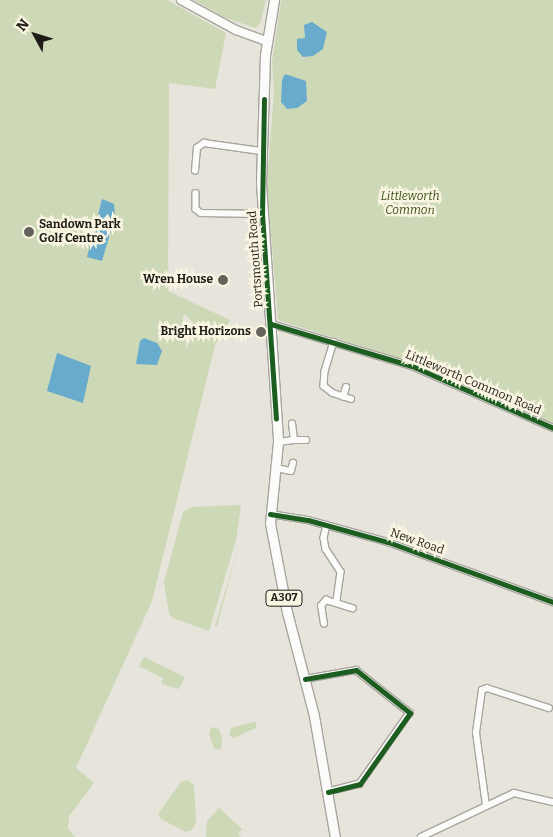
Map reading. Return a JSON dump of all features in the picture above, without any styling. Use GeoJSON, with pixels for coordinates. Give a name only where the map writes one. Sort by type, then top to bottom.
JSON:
{"type":"FeatureCollection","features":[{"type":"Feature","properties":{"kind":"main road"},"geometry":{"type":"LineString","coordinates":[[181,0],[236,30],[266,41]]}},
{"type":"Feature","properties":{"kind":"main road","name":"Portsmouth Road"},"geometry":{"type":"LineString","coordinates":[[274,0],[266,41],[262,151],[262,214],[278,442],[270,514],[276,563],[305,679],[328,792],[335,837]]}},
{"type":"Feature","properties":{"kind":"street"},"geometry":{"type":"LineString","coordinates":[[195,171],[197,148],[204,142],[262,151]]}},
{"type":"Feature","properties":{"kind":"street"},"geometry":{"type":"LineString","coordinates":[[196,193],[198,212],[262,214]]}},
{"type":"Feature","properties":{"kind":"street","name":"Littleworth Common Road"},"geometry":{"type":"LineString","coordinates":[[271,324],[412,366],[553,428]]}},
{"type":"Feature","properties":{"kind":"street"},"geometry":{"type":"LineString","coordinates":[[334,342],[323,379],[328,391],[351,400]]}},
{"type":"Feature","properties":{"kind":"street"},"geometry":{"type":"LineString","coordinates":[[343,397],[346,387]]}},
{"type":"Feature","properties":{"kind":"street"},"geometry":{"type":"LineString","coordinates":[[292,424],[294,440]]}},
{"type":"Feature","properties":{"kind":"street"},"geometry":{"type":"LineString","coordinates":[[278,442],[306,440]]}},
{"type":"Feature","properties":{"kind":"street"},"geometry":{"type":"LineString","coordinates":[[276,468],[291,471],[293,463]]}},
{"type":"Feature","properties":{"kind":"street","name":"New Road"},"geometry":{"type":"LineString","coordinates":[[270,514],[327,525],[388,542],[553,602]]}},
{"type":"Feature","properties":{"kind":"street"},"geometry":{"type":"LineString","coordinates":[[327,525],[324,538],[326,549],[339,565],[341,579],[337,601]]}},
{"type":"Feature","properties":{"kind":"street"},"geometry":{"type":"LineString","coordinates":[[341,579],[349,581]]}},
{"type":"Feature","properties":{"kind":"street"},"geometry":{"type":"LineString","coordinates":[[324,624],[322,602],[337,601],[353,608]]}},
{"type":"Feature","properties":{"kind":"street"},"geometry":{"type":"LineString","coordinates":[[305,679],[356,670],[410,713],[365,780],[354,788],[328,792]]}},
{"type":"Feature","properties":{"kind":"street"},"geometry":{"type":"LineString","coordinates":[[486,806],[476,733],[482,690],[487,688],[549,708]]}},
{"type":"Feature","properties":{"kind":"street"},"geometry":{"type":"LineString","coordinates":[[421,837],[519,792],[553,802]]}},
{"type":"Feature","properties":{"kind":"green space"},"geometry":{"type":"Polygon","coordinates":[[[0,0],[167,0],[226,33],[215,89],[169,83],[168,291],[230,320],[215,345],[152,601],[76,768],[94,783],[69,816],[68,828],[75,837],[0,837],[0,0]],[[184,314],[182,324],[187,350],[193,322],[184,314]]]}},
{"type":"Feature","properties":{"kind":"green space"},"geometry":{"type":"Polygon","coordinates":[[[194,0],[266,0],[260,24],[255,28],[224,17],[194,0]]]}},
{"type":"Feature","properties":{"kind":"green space","name":"Littleworth Common"},"geometry":{"type":"Polygon","coordinates":[[[281,0],[553,0],[553,425],[411,362],[278,320],[267,186],[274,90],[272,62],[281,0]]]}},
{"type":"Feature","properties":{"kind":"green space"},"geometry":{"type":"Polygon","coordinates":[[[241,505],[236,540],[209,631],[173,618],[169,614],[164,582],[183,512],[191,507],[241,505]]]}},
{"type":"Feature","properties":{"kind":"green space"},"geometry":{"type":"Polygon","coordinates":[[[239,545],[217,626],[215,626],[239,545]]]}},
{"type":"Feature","properties":{"kind":"green space"},"geometry":{"type":"Polygon","coordinates":[[[144,657],[185,677],[179,689],[161,684],[163,678],[139,666],[144,657]]]}},
{"type":"Feature","properties":{"kind":"green space"},"geometry":{"type":"Polygon","coordinates":[[[256,722],[256,728],[233,738],[229,735],[231,728],[256,722]]]}},
{"type":"Feature","properties":{"kind":"green space"},"geometry":{"type":"Polygon","coordinates":[[[212,727],[219,729],[222,737],[221,750],[215,749],[212,743],[209,733],[212,727]]]}},
{"type":"Feature","properties":{"kind":"green space"},"geometry":{"type":"Polygon","coordinates":[[[188,780],[194,785],[196,823],[192,830],[186,832],[161,819],[158,814],[181,782],[188,780]]]}},
{"type":"Feature","properties":{"kind":"green space"},"geometry":{"type":"Polygon","coordinates":[[[219,808],[242,829],[238,834],[241,837],[206,837],[207,821],[219,808]]]}},
{"type":"Feature","properties":{"kind":"water"},"geometry":{"type":"Polygon","coordinates":[[[312,22],[327,32],[323,49],[313,56],[303,57],[297,50],[297,39],[305,38],[304,25],[312,22]]]}},
{"type":"Feature","properties":{"kind":"water"},"geometry":{"type":"Polygon","coordinates":[[[285,74],[306,81],[307,101],[297,108],[287,109],[281,102],[282,80],[285,74]]]}},
{"type":"Feature","properties":{"kind":"water"},"geometry":{"type":"Polygon","coordinates":[[[102,199],[114,204],[115,217],[102,261],[87,257],[102,199]]]}},
{"type":"Feature","properties":{"kind":"water"},"geometry":{"type":"Polygon","coordinates":[[[144,338],[157,343],[162,351],[157,365],[136,364],[140,341],[144,338]]]}},
{"type":"Feature","properties":{"kind":"water"},"geometry":{"type":"Polygon","coordinates":[[[57,353],[91,366],[83,403],[47,391],[57,353]]]}},
{"type":"Feature","properties":{"kind":"cycle path"},"geometry":{"type":"LineString","coordinates":[[264,99],[262,214],[276,419]]}},
{"type":"Feature","properties":{"kind":"cycle path"},"geometry":{"type":"LineString","coordinates":[[271,324],[412,366],[553,428]]}},
{"type":"Feature","properties":{"kind":"cycle path"},"geometry":{"type":"LineString","coordinates":[[270,514],[308,520],[388,542],[553,602]]}},
{"type":"Feature","properties":{"kind":"cycle path"},"geometry":{"type":"LineString","coordinates":[[305,679],[356,670],[410,713],[360,784],[328,792]]}},
{"type":"Feature","properties":{"kind":"place","name":"Sandown Park Golf Centre"},"geometry":{"type":"Point","coordinates":[29,232]}},
{"type":"Feature","properties":{"kind":"place","name":"Wren House"},"geometry":{"type":"Point","coordinates":[223,280]}},
{"type":"Feature","properties":{"kind":"place","name":"Bright Horizons"},"geometry":{"type":"Point","coordinates":[261,332]}}]}
